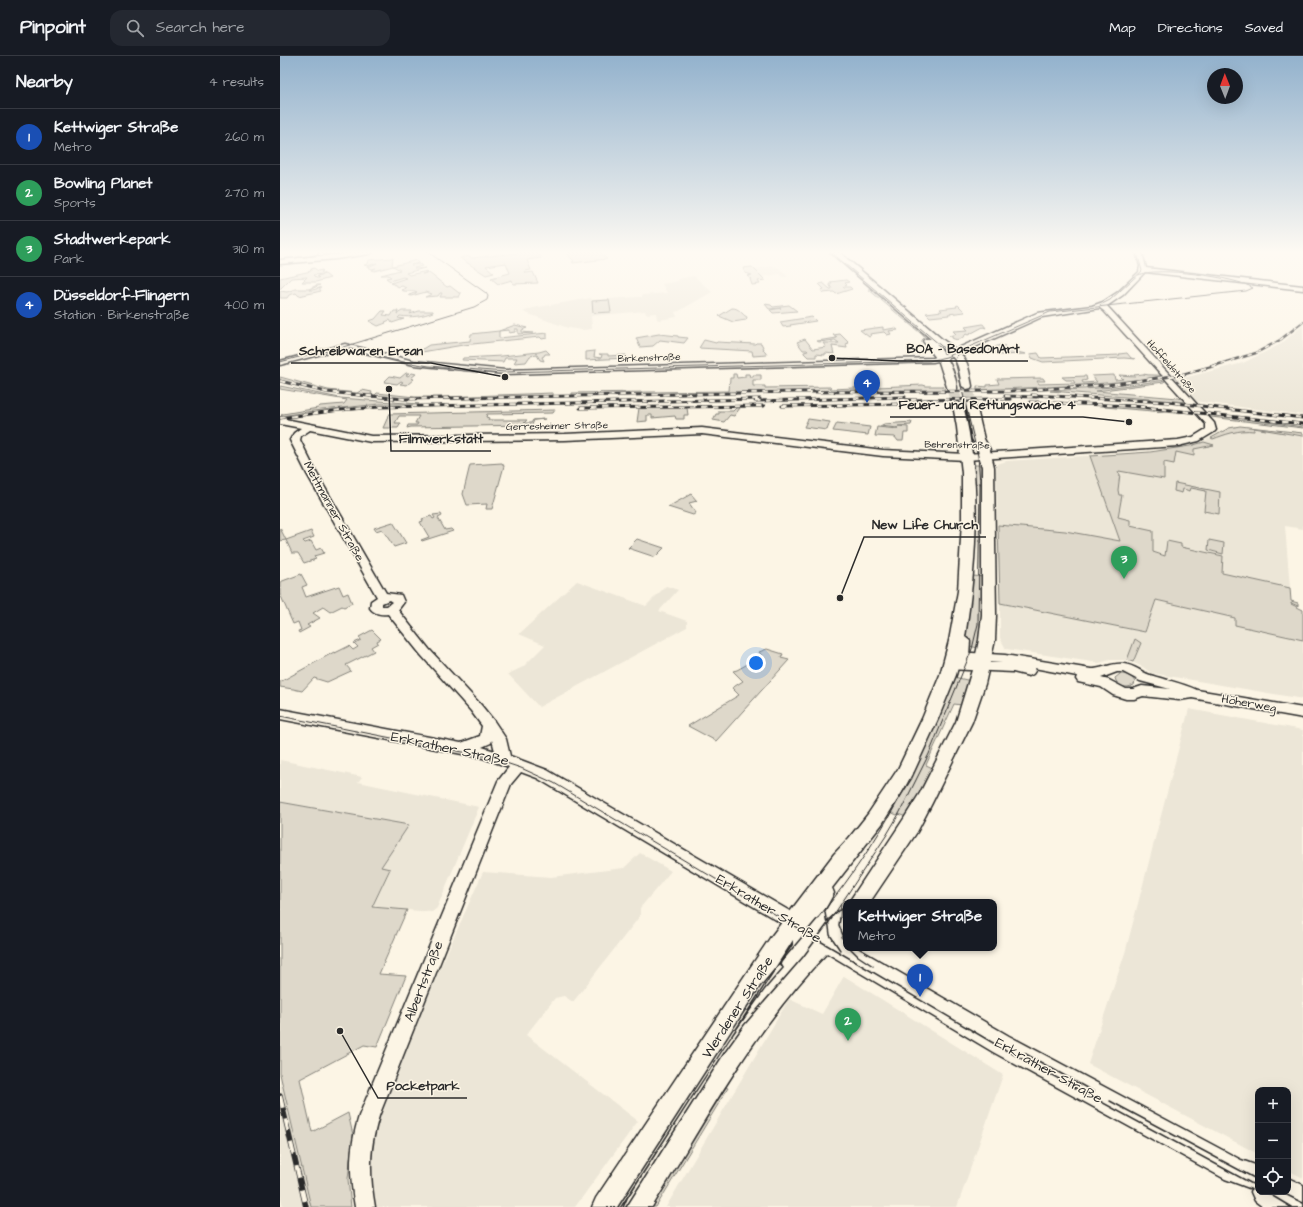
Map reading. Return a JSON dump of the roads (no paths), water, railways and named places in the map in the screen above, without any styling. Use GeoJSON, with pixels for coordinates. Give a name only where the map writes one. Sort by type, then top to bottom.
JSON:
{"type":"FeatureCollection","features":[{"type":"Feature","properties":{"kind":"main road"},"geometry":{"type":"LineString","coordinates":[[886,306],[930,344],[943,358],[950,376],[952,388]]}},
{"type":"Feature","properties":{"kind":"main road"},"geometry":{"type":"LineString","coordinates":[[898,306],[935,338],[955,352],[962,362],[967,386]]}},
{"type":"Feature","properties":{"kind":"main road"},"geometry":{"type":"LineString","coordinates":[[794,922],[841,860],[876,819],[898,784],[930,720],[961,647],[967,616],[963,606],[968,522],[968,481],[965,438],[958,405]]}},
{"type":"Feature","properties":{"kind":"main road"},"geometry":{"type":"LineString","coordinates":[[861,899],[910,826],[926,798],[964,722],[987,640],[989,615],[988,473],[986,457],[978,439],[970,405]]}},
{"type":"Feature","properties":{"kind":"main road"},"geometry":{"type":"LineString","coordinates":[[955,660],[967,662],[980,669]]}},
{"type":"Feature","properties":{"kind":"main road"},"geometry":{"type":"LineString","coordinates":[[824,941],[814,922],[816,907],[821,897],[848,862],[856,844]]}},
{"type":"Feature","properties":{"kind":"main road","name":"Werdener Straße"},"geometry":{"type":"LineString","coordinates":[[637,1207],[746,1037],[774,997],[806,958],[843,921]]}},
{"type":"Feature","properties":{"kind":"main road","name":"Erkrather Straße"},"geometry":{"type":"LineString","coordinates":[[794,922],[1001,1044],[1234,1170],[1255,1178]]}},
{"type":"Feature","properties":{"kind":"main road","name":"Werdener Straße"},"geometry":{"type":"LineString","coordinates":[[605,1207],[794,922],[805,938],[803,948],[757,1003],[746,1037]]}},
{"type":"Feature","properties":{"kind":"main road","name":"Erkrather Straße"},"geometry":{"type":"LineString","coordinates":[[1234,1170],[1255,1186]]}},
{"type":"Feature","properties":{"kind":"main road"},"geometry":{"type":"LineString","coordinates":[[1291,1192],[1303,1198]]}},
{"type":"Feature","properties":{"kind":"main road"},"geometry":{"type":"LineString","coordinates":[[1268,1195],[1285,1207]]}},
{"type":"Feature","properties":{"kind":"street","name":"Birkenstraße"},"geometry":{"type":"LineString","coordinates":[[280,363],[345,346],[414,363],[505,372],[931,360],[943,358],[1040,315],[1053,311],[1101,306]]}},
{"type":"Feature","properties":{"kind":"street","name":"Hoffeldstraße"},"geometry":{"type":"LineString","coordinates":[[1101,306],[1108,311],[1210,423]]}},
{"type":"Feature","properties":{"kind":"street","name":"Gerresheimer Straße"},"geometry":{"type":"LineString","coordinates":[[280,421],[377,439],[565,437],[693,431]]}},
{"type":"Feature","properties":{"kind":"street","name":"Behrenstraße"},"geometry":{"type":"LineString","coordinates":[[693,431],[882,453],[986,457],[1182,443],[1196,439],[1210,430],[1212,428],[1210,423]]}},
{"type":"Feature","properties":{"kind":"street","name":"Mettmanner Straße"},"geometry":{"type":"LineString","coordinates":[[308,427],[297,435],[295,440],[324,495],[383,598],[376,603],[376,608],[380,610],[391,609],[421,647],[472,702],[499,739],[512,761]]}},
{"type":"Feature","properties":{"kind":"street","name":"Höherweg"},"geometry":{"type":"LineString","coordinates":[[987,640],[991,649],[1005,658],[1091,674],[1108,671],[1115,668],[1124,668],[1133,670],[1141,677],[1179,687],[1195,694]]}},
{"type":"Feature","properties":{"kind":"street","name":"Höherweg"},"geometry":{"type":"LineString","coordinates":[[980,669],[1005,658]]}},
{"type":"Feature","properties":{"kind":"street","name":"Höherweg"},"geometry":{"type":"LineString","coordinates":[[980,669],[989,673],[1013,668],[1100,682],[1110,686],[1118,692],[1126,694],[1134,694],[1142,691],[1179,695],[1195,694],[1303,713]]}},
{"type":"Feature","properties":{"kind":"street"},"geometry":{"type":"LineString","coordinates":[[1108,671],[1106,678],[1110,686]]}},
{"type":"Feature","properties":{"kind":"street"},"geometry":{"type":"LineString","coordinates":[[1141,677],[1144,684],[1142,691]]}},
{"type":"Feature","properties":{"kind":"street","name":"Erkrather Straße"},"geometry":{"type":"LineString","coordinates":[[280,714],[460,749],[512,761],[546,776],[794,922]]}},
{"type":"Feature","properties":{"kind":"street"},"geometry":{"type":"LineString","coordinates":[[460,749],[477,744],[486,739],[489,725]]}},
{"type":"Feature","properties":{"kind":"street","name":"Albertstraße"},"geometry":{"type":"LineString","coordinates":[[365,1207],[359,1164],[360,1147],[367,1121],[512,761]]}},
{"type":"Feature","properties":{"kind":"tunnel"},"geometry":{"type":"LineString","coordinates":[[967,386],[971,405]]}},
{"type":"Feature","properties":{"kind":"tunnel"},"geometry":{"type":"LineString","coordinates":[[952,388],[958,405]]}},
{"type":"Feature","properties":{"kind":"tram line"},"geometry":{"type":"LineString","coordinates":[[343,347],[476,306]]}},
{"type":"Feature","properties":{"kind":"tram line"},"geometry":{"type":"LineString","coordinates":[[894,306],[950,355]]}},
{"type":"Feature","properties":{"kind":"tram line"},"geometry":{"type":"LineString","coordinates":[[950,355],[1050,312],[1109,306]]}},
{"type":"Feature","properties":{"kind":"tram line"},"geometry":{"type":"LineString","coordinates":[[322,352],[338,349],[351,349],[393,360],[429,366],[505,372],[929,361],[950,355]]}},
{"type":"Feature","properties":{"kind":"tram line"},"geometry":{"type":"LineString","coordinates":[[280,362],[326,350]]}},
{"type":"Feature","properties":{"kind":"tram line"},"geometry":{"type":"LineString","coordinates":[[844,899],[899,814],[929,754],[972,649],[978,624],[980,483],[978,456],[955,361],[956,357],[962,351]]}},
{"type":"Feature","properties":{"kind":"tram line"},"geometry":{"type":"LineString","coordinates":[[950,355],[953,359]]}},
{"type":"Feature","properties":{"kind":"tram line"},"geometry":{"type":"LineString","coordinates":[[280,716],[488,757],[521,768],[554,783],[783,919]]}},
{"type":"Feature","properties":{"kind":"tram line"},"geometry":{"type":"LineString","coordinates":[[817,919],[844,885],[869,849],[913,773]]}},
{"type":"Feature","properties":{"kind":"tram line"},"geometry":{"type":"LineString","coordinates":[[831,919],[843,901]]}},
{"type":"Feature","properties":{"kind":"tram line"},"geometry":{"type":"LineString","coordinates":[[840,919],[841,905]]}},
{"type":"Feature","properties":{"kind":"tram line"},"geometry":{"type":"LineString","coordinates":[[781,918],[806,933]]}},
{"type":"Feature","properties":{"kind":"tram line"},"geometry":{"type":"LineString","coordinates":[[806,933],[818,918]]}},
{"type":"Feature","properties":{"kind":"tram line"},"geometry":{"type":"LineString","coordinates":[[828,923],[832,918]]}},
{"type":"Feature","properties":{"kind":"tram line"},"geometry":{"type":"LineString","coordinates":[[840,918],[839,925],[843,935]]}},
{"type":"Feature","properties":{"kind":"tram line"},"geometry":{"type":"LineString","coordinates":[[816,939],[828,923]]}},
{"type":"Feature","properties":{"kind":"tram line"},"geometry":{"type":"LineString","coordinates":[[828,923],[830,935],[840,950]]}},
{"type":"Feature","properties":{"kind":"tram line"},"geometry":{"type":"LineString","coordinates":[[618,1207],[760,987],[806,933]]}},
{"type":"Feature","properties":{"kind":"tram line"},"geometry":{"type":"LineString","coordinates":[[806,933],[816,939]]}},
{"type":"Feature","properties":{"kind":"tram line"},"geometry":{"type":"LineString","coordinates":[[626,1207],[724,1053],[744,1025],[803,957],[816,939]]}},
{"type":"Feature","properties":{"kind":"tram line"},"geometry":{"type":"LineString","coordinates":[[816,939],[1000,1047],[1255,1185]]}},
{"type":"Feature","properties":{"kind":"tram line"},"geometry":{"type":"LineString","coordinates":[[853,951],[873,966]]}},
{"type":"Feature","properties":{"kind":"tram line"},"geometry":{"type":"LineString","coordinates":[[1024,1053],[1094,1092]]}},
{"type":"Feature","properties":{"kind":"tram line"},"geometry":{"type":"LineString","coordinates":[[1110,1101],[1255,1178]]}},
{"type":"Feature","properties":{"kind":"tram line"},"geometry":{"type":"LineString","coordinates":[[1271,1195],[1291,1207]]}},
{"type":"Feature","properties":{"kind":"tram line"},"geometry":{"type":"LineString","coordinates":[[1287,1195],[1303,1203]]}},
{"type":"Feature","properties":{"kind":"railway"},"geometry":{"type":"LineString","coordinates":[[1213,366],[1256,353],[1280,340],[1303,322]]}},
{"type":"Feature","properties":{"kind":"railway"},"geometry":{"type":"LineString","coordinates":[[280,381],[326,392],[404,399],[799,392],[1011,391],[1107,385],[1180,375],[1217,365]]}},
{"type":"Feature","properties":{"kind":"railway"},"geometry":{"type":"LineString","coordinates":[[1032,395],[1168,402],[1303,418]]}},
{"type":"Feature","properties":{"kind":"railway"},"geometry":{"type":"LineString","coordinates":[[1005,396],[1037,397]]}},
{"type":"Feature","properties":{"kind":"railway"},"geometry":{"type":"LineString","coordinates":[[755,401],[905,397]]}},
{"type":"Feature","properties":{"kind":"railway"},"geometry":{"type":"LineString","coordinates":[[280,418],[340,410],[379,407],[760,399]]}},
{"type":"Feature","properties":{"kind":"railway"},"geometry":{"type":"LineString","coordinates":[[900,400],[1010,399]]}},
{"type":"Feature","properties":{"kind":"railway"},"geometry":{"type":"LineString","coordinates":[[1030,402],[1133,406],[1303,424]]}},
{"type":"Feature","properties":{"kind":"railway"},"geometry":{"type":"LineString","coordinates":[[782,406],[906,404]]}},
{"type":"Feature","properties":{"kind":"railway"},"geometry":{"type":"LineString","coordinates":[[580,408],[764,406]]}},
{"type":"Feature","properties":{"kind":"railway"},"geometry":{"type":"LineString","coordinates":[[280,1096],[306,1207]]}},
{"type":"Feature","properties":{"kind":"place","name":"BOA – BasedOnArt"},"geometry":{"type":"Point","coordinates":[832,358]}},
{"type":"Feature","properties":{"kind":"place","name":"Schreibwaren Ersan"},"geometry":{"type":"Point","coordinates":[505,377]}},
{"type":"Feature","properties":{"kind":"place","name":"Filmwerkstatt"},"geometry":{"type":"Point","coordinates":[389,389]}},
{"type":"Feature","properties":{"kind":"place","name":"Düsseldorf-Flingern"},"geometry":{"type":"Point","coordinates":[867,403]}},
{"type":"Feature","properties":{"kind":"place","name":"Feuer- und Rettungswache 4"},"geometry":{"type":"Point","coordinates":[1129,422]}},
{"type":"Feature","properties":{"kind":"place","name":"Stadtwerkepark"},"geometry":{"type":"Point","coordinates":[1124,579]}},
{"type":"Feature","properties":{"kind":"place","name":"New Life Church"},"geometry":{"type":"Point","coordinates":[840,598]}},
{"type":"Feature","properties":{"kind":"place","name":"Kettwiger Straße"},"geometry":{"type":"Point","coordinates":[920,997]}},
{"type":"Feature","properties":{"kind":"place","name":"Pocketpark"},"geometry":{"type":"Point","coordinates":[340,1031]}},
{"type":"Feature","properties":{"kind":"place","name":"Bowling Planet"},"geometry":{"type":"Point","coordinates":[848,1041]}}]}
